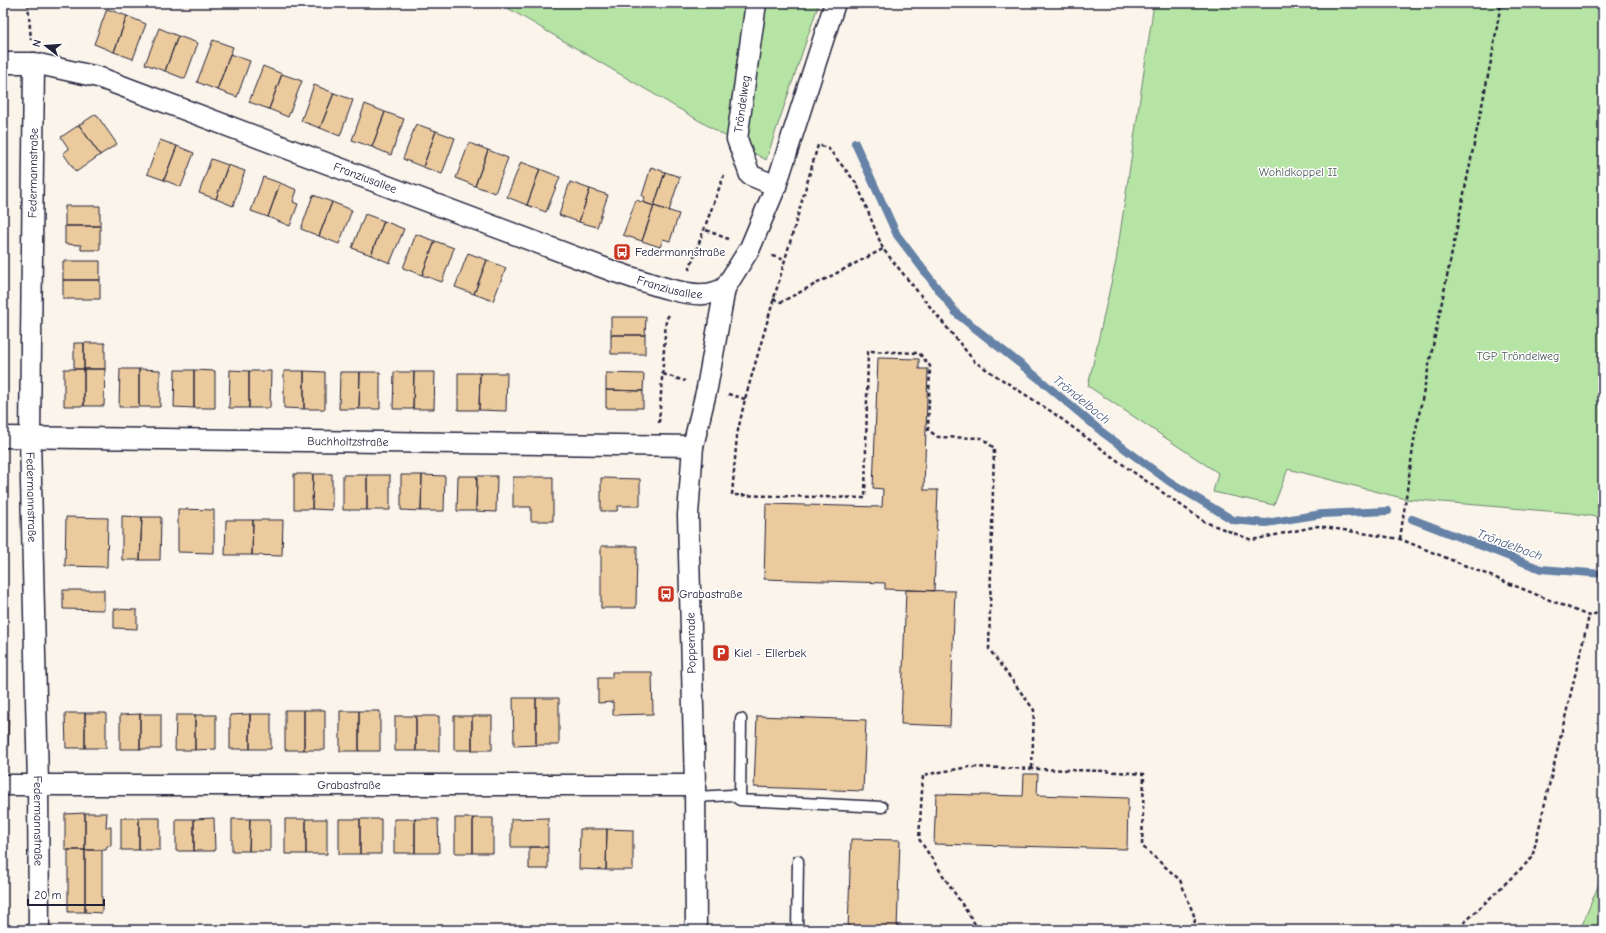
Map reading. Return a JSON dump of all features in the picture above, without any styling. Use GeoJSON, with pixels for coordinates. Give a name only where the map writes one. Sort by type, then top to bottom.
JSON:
{"type":"FeatureCollection","features":[{"type":"Feature","properties":{"kind":"street","name":"Tröndelweg"},"geometry":{"type":"LineString","coordinates":[[756,3],[737,139],[750,175],[776,186]]}},
{"type":"Feature","properties":{"kind":"street"},"geometry":{"type":"LineString","coordinates":[[725,288],[750,248],[776,186],[835,3]]}},
{"type":"Feature","properties":{"kind":"street","name":"Franziusallee"},"geometry":{"type":"LineString","coordinates":[[3,63],[34,63],[98,77],[615,272],[681,292],[705,294],[725,288]]}},
{"type":"Feature","properties":{"kind":"street","name":"Federmannstraße"},"geometry":{"type":"LineString","coordinates":[[34,63],[30,437],[38,785],[39,930]]}},
{"type":"Feature","properties":{"kind":"street","name":"Poppenrade"},"geometry":{"type":"LineString","coordinates":[[696,930],[695,791],[688,514],[693,446],[707,388],[725,288]]}},
{"type":"Feature","properties":{"kind":"street","name":"Buchholtzstraße"},"geometry":{"type":"LineString","coordinates":[[3,437],[693,446]]}},
{"type":"Feature","properties":{"kind":"street","name":"Grabastraße"},"geometry":{"type":"LineString","coordinates":[[3,785],[695,791]]}},
{"type":"Feature","properties":{"kind":"lane"},"geometry":{"type":"LineString","coordinates":[[740,800],[741,719]]}},
{"type":"Feature","properties":{"kind":"lane"},"geometry":{"type":"LineString","coordinates":[[695,791],[732,795],[740,800],[882,807]]}},
{"type":"Feature","properties":{"kind":"lane"},"geometry":{"type":"LineString","coordinates":[[797,930],[798,861]]}},
{"type":"Feature","properties":{"kind":"path"},"geometry":{"type":"LineString","coordinates":[[28,3],[34,63]]}},
{"type":"Feature","properties":{"kind":"path"},"geometry":{"type":"LineString","coordinates":[[1400,539],[1415,434],[1492,56],[1501,3]]}},
{"type":"Feature","properties":{"kind":"path"},"geometry":{"type":"LineString","coordinates":[[1032,768],[1034,710],[989,649],[994,448],[982,438],[938,437],[928,430],[930,366],[919,353],[868,351],[865,498],[732,495],[737,435],[745,399],[818,145],[828,148],[857,184],[883,249],[976,362],[1052,412],[1129,469],[1205,522],[1252,540],[1318,526],[1400,539],[1589,616],[1603,611]]}},
{"type":"Feature","properties":{"kind":"path"},"geometry":{"type":"LineString","coordinates":[[773,299],[781,302],[883,249]]}},
{"type":"Feature","properties":{"kind":"path"},"geometry":{"type":"LineString","coordinates":[[1462,930],[1464,923],[1532,858],[1589,616]]}},
{"type":"Feature","properties":{"kind":"path"},"geometry":{"type":"LineString","coordinates":[[979,930],[919,839],[924,775],[969,767],[1104,770],[1144,774],[1142,846],[1180,880],[1195,918],[1194,930]]}},
{"type":"Feature","properties":{"kind":"green space"},"geometry":{"type":"Polygon","coordinates":[[[499,3],[819,3],[766,160],[499,3]]]}},
{"type":"Feature","properties":{"kind":"green space","name":"Wohldkoppel II"},"geometry":{"type":"Polygon","coordinates":[[[1154,3],[1603,3],[1603,518],[1571,513],[1406,499],[1288,469],[1274,505],[1213,492],[1218,473],[1088,386],[1116,261],[1154,3]]]}},
{"type":"Feature","properties":{"kind":"green space"},"geometry":{"type":"Polygon","coordinates":[[[1603,874],[1603,930],[1580,930],[1603,874]]]}},
{"type":"Feature","properties":{"kind":"building"},"geometry":{"type":"Polygon","coordinates":[[[107,9],[127,16],[114,52],[94,44],[107,9]]]}},
{"type":"Feature","properties":{"kind":"building"},"geometry":{"type":"Polygon","coordinates":[[[127,16],[146,24],[133,59],[114,52],[127,16]]]}},
{"type":"Feature","properties":{"kind":"building"},"geometry":{"type":"Polygon","coordinates":[[[159,28],[178,36],[165,71],[145,64],[159,28]]]}},
{"type":"Feature","properties":{"kind":"building"},"geometry":{"type":"Polygon","coordinates":[[[178,36],[198,43],[185,79],[165,71],[178,36]]]}},
{"type":"Feature","properties":{"kind":"building"},"geometry":{"type":"Polygon","coordinates":[[[213,40],[233,47],[217,90],[197,82],[213,40]]]}},
{"type":"Feature","properties":{"kind":"building"},"geometry":{"type":"Polygon","coordinates":[[[230,54],[250,61],[237,97],[217,90],[230,54]]]}},
{"type":"Feature","properties":{"kind":"building"},"geometry":{"type":"Polygon","coordinates":[[[263,66],[282,74],[269,109],[249,102],[263,66]]]}},
{"type":"Feature","properties":{"kind":"building"},"geometry":{"type":"Polygon","coordinates":[[[282,74],[302,81],[288,117],[269,109],[282,74]]]}},
{"type":"Feature","properties":{"kind":"building"},"geometry":{"type":"Polygon","coordinates":[[[314,85],[334,93],[320,128],[301,121],[314,85]]]}},
{"type":"Feature","properties":{"kind":"building"},"geometry":{"type":"Polygon","coordinates":[[[334,93],[353,100],[340,136],[320,128],[334,93]]]}},
{"type":"Feature","properties":{"kind":"building"},"geometry":{"type":"Polygon","coordinates":[[[365,104],[385,112],[372,147],[352,140],[365,104]]]}},
{"type":"Feature","properties":{"kind":"building"},"geometry":{"type":"Polygon","coordinates":[[[385,112],[404,119],[391,155],[372,147],[385,112]]]}},
{"type":"Feature","properties":{"kind":"building"},"geometry":{"type":"Polygon","coordinates":[[[96,114],[117,144],[100,155],[79,125],[96,114]]]}},
{"type":"Feature","properties":{"kind":"building"},"geometry":{"type":"Polygon","coordinates":[[[416,124],[436,131],[423,167],[403,159],[416,124]]]}},
{"type":"Feature","properties":{"kind":"building"},"geometry":{"type":"Polygon","coordinates":[[[79,125],[100,155],[76,172],[63,153],[69,149],[61,137],[79,125]]]}},
{"type":"Feature","properties":{"kind":"building"},"geometry":{"type":"Polygon","coordinates":[[[436,131],[455,138],[442,174],[423,167],[436,131]]]}},
{"type":"Feature","properties":{"kind":"building"},"geometry":{"type":"Polygon","coordinates":[[[160,140],[177,146],[164,180],[147,174],[160,140]]]}},
{"type":"Feature","properties":{"kind":"building"},"geometry":{"type":"Polygon","coordinates":[[[469,143],[488,150],[475,186],[456,178],[469,143]]]}},
{"type":"Feature","properties":{"kind":"building"},"geometry":{"type":"Polygon","coordinates":[[[177,146],[194,153],[181,187],[164,180],[177,146]]]}},
{"type":"Feature","properties":{"kind":"building"},"geometry":{"type":"Polygon","coordinates":[[[488,150],[508,158],[495,193],[475,186],[488,150]]]}},
{"type":"Feature","properties":{"kind":"building"},"geometry":{"type":"Polygon","coordinates":[[[211,159],[228,165],[216,199],[199,193],[211,159]]]}},
{"type":"Feature","properties":{"kind":"building"},"geometry":{"type":"Polygon","coordinates":[[[521,162],[540,169],[527,205],[507,197],[521,162]]]}},
{"type":"Feature","properties":{"kind":"building"},"geometry":{"type":"Polygon","coordinates":[[[228,165],[245,171],[233,206],[216,199],[228,165]]]}},
{"type":"Feature","properties":{"kind":"building"},"geometry":{"type":"Polygon","coordinates":[[[651,167],[665,172],[654,206],[643,202],[645,197],[642,196],[651,167]]]}},
{"type":"Feature","properties":{"kind":"building"},"geometry":{"type":"Polygon","coordinates":[[[540,169],[560,177],[546,212],[527,205],[540,169]]]}},
{"type":"Feature","properties":{"kind":"building"},"geometry":{"type":"Polygon","coordinates":[[[665,172],[680,177],[669,211],[654,206],[665,172]]]}},
{"type":"Feature","properties":{"kind":"building"},"geometry":{"type":"Polygon","coordinates":[[[263,177],[280,183],[268,217],[251,211],[263,177]]]}},
{"type":"Feature","properties":{"kind":"building"},"geometry":{"type":"Polygon","coordinates":[[[570,182],[590,189],[579,222],[559,215],[570,182]]]}},
{"type":"Feature","properties":{"kind":"building"},"geometry":{"type":"Polygon","coordinates":[[[280,183],[297,190],[293,202],[298,204],[290,226],[268,217],[280,183]]]}},
{"type":"Feature","properties":{"kind":"building"},"geometry":{"type":"Polygon","coordinates":[[[590,189],[608,195],[597,227],[579,222],[590,189]]]}},
{"type":"Feature","properties":{"kind":"building"},"geometry":{"type":"Polygon","coordinates":[[[313,195],[332,202],[319,236],[301,229],[313,195]]]}},
{"type":"Feature","properties":{"kind":"building"},"geometry":{"type":"Polygon","coordinates":[[[636,200],[654,206],[642,241],[623,235],[636,200]]]}},
{"type":"Feature","properties":{"kind":"building"},"geometry":{"type":"Polygon","coordinates":[[[332,202],[352,210],[339,244],[319,236],[332,202]]]}},
{"type":"Feature","properties":{"kind":"building"},"geometry":{"type":"Polygon","coordinates":[[[65,206],[100,206],[100,226],[65,226],[65,206]]]}},
{"type":"Feature","properties":{"kind":"building"},"geometry":{"type":"Polygon","coordinates":[[[654,206],[679,214],[670,241],[663,239],[660,247],[642,241],[654,206]]]}},
{"type":"Feature","properties":{"kind":"building"},"geometry":{"type":"Polygon","coordinates":[[[365,214],[384,221],[371,255],[352,248],[365,214]]]}},
{"type":"Feature","properties":{"kind":"building"},"geometry":{"type":"Polygon","coordinates":[[[384,221],[404,229],[390,263],[371,255],[384,221]]]}},
{"type":"Feature","properties":{"kind":"building"},"geometry":{"type":"Polygon","coordinates":[[[65,226],[100,226],[100,250],[81,250],[81,245],[65,244],[65,226]]]}},
{"type":"Feature","properties":{"kind":"building"},"geometry":{"type":"Polygon","coordinates":[[[416,234],[435,241],[422,275],[403,268],[416,234]]]}},
{"type":"Feature","properties":{"kind":"building"},"geometry":{"type":"Polygon","coordinates":[[[435,241],[454,248],[442,282],[422,275],[435,241]]]}},
{"type":"Feature","properties":{"kind":"building"},"geometry":{"type":"Polygon","coordinates":[[[468,253],[487,260],[474,294],[455,287],[468,253]]]}},
{"type":"Feature","properties":{"kind":"building"},"geometry":{"type":"Polygon","coordinates":[[[487,260],[506,268],[493,301],[474,294],[487,260]]]}},
{"type":"Feature","properties":{"kind":"building"},"geometry":{"type":"Polygon","coordinates":[[[63,261],[100,261],[100,280],[63,280],[63,261]]]}},
{"type":"Feature","properties":{"kind":"building"},"geometry":{"type":"Polygon","coordinates":[[[63,280],[100,280],[100,299],[63,299],[63,280]]]}},
{"type":"Feature","properties":{"kind":"building"},"geometry":{"type":"Polygon","coordinates":[[[611,317],[646,317],[645,335],[611,335],[611,317]]]}},
{"type":"Feature","properties":{"kind":"building"},"geometry":{"type":"Polygon","coordinates":[[[611,335],[645,335],[645,354],[611,354],[611,335]]]}},
{"type":"Feature","properties":{"kind":"building"},"geometry":{"type":"Polygon","coordinates":[[[74,343],[84,343],[84,369],[74,369],[74,343]]]}},
{"type":"Feature","properties":{"kind":"building"},"geometry":{"type":"Polygon","coordinates":[[[84,343],[105,343],[105,369],[84,369],[84,343]]]}},
{"type":"Feature","properties":{"kind":"building"},"geometry":{"type":"Polygon","coordinates":[[[878,358],[919,359],[919,369],[928,369],[924,490],[938,490],[934,591],[885,589],[885,583],[764,579],[766,504],[882,507],[883,489],[873,488],[878,358]]]}},
{"type":"Feature","properties":{"kind":"building"},"geometry":{"type":"Polygon","coordinates":[[[64,369],[84,369],[84,406],[64,406],[64,369]]]}},
{"type":"Feature","properties":{"kind":"building"},"geometry":{"type":"Polygon","coordinates":[[[84,369],[105,369],[104,406],[84,406],[84,369]]]}},
{"type":"Feature","properties":{"kind":"building"},"geometry":{"type":"Polygon","coordinates":[[[120,369],[139,369],[139,407],[119,407],[120,369]]]}},
{"type":"Feature","properties":{"kind":"building"},"geometry":{"type":"Polygon","coordinates":[[[139,369],[160,370],[160,407],[139,407],[139,369]]]}},
{"type":"Feature","properties":{"kind":"building"},"geometry":{"type":"Polygon","coordinates":[[[175,370],[194,370],[194,408],[174,407],[175,370]]]}},
{"type":"Feature","properties":{"kind":"building"},"geometry":{"type":"Polygon","coordinates":[[[194,370],[215,371],[215,408],[194,408],[194,370]]]}},
{"type":"Feature","properties":{"kind":"building"},"geometry":{"type":"Polygon","coordinates":[[[230,370],[249,371],[249,408],[229,408],[230,370]]]}},
{"type":"Feature","properties":{"kind":"building"},"geometry":{"type":"Polygon","coordinates":[[[249,371],[271,371],[270,408],[249,408],[249,371]]]}},
{"type":"Feature","properties":{"kind":"building"},"geometry":{"type":"Polygon","coordinates":[[[284,371],[304,371],[304,409],[284,408],[284,371]]]}},
{"type":"Feature","properties":{"kind":"building"},"geometry":{"type":"Polygon","coordinates":[[[304,371],[325,372],[325,409],[304,409],[304,371]]]}},
{"type":"Feature","properties":{"kind":"building"},"geometry":{"type":"Polygon","coordinates":[[[340,372],[360,372],[359,409],[339,409],[340,372]]]}},
{"type":"Feature","properties":{"kind":"building"},"geometry":{"type":"Polygon","coordinates":[[[360,372],[380,372],[380,409],[359,409],[360,372]]]}},
{"type":"Feature","properties":{"kind":"building"},"geometry":{"type":"Polygon","coordinates":[[[394,372],[414,372],[413,409],[393,409],[394,372]]]}},
{"type":"Feature","properties":{"kind":"building"},"geometry":{"type":"Polygon","coordinates":[[[414,372],[435,372],[434,409],[413,409],[414,372]]]}},
{"type":"Feature","properties":{"kind":"building"},"geometry":{"type":"Polygon","coordinates":[[[458,373],[480,373],[479,410],[458,410],[458,373]]]}},
{"type":"Feature","properties":{"kind":"building"},"geometry":{"type":"Polygon","coordinates":[[[480,373],[507,373],[506,411],[479,410],[480,373]]]}},
{"type":"Feature","properties":{"kind":"building"},"geometry":{"type":"Polygon","coordinates":[[[606,373],[644,374],[643,391],[606,390],[606,373]]]}},
{"type":"Feature","properties":{"kind":"building"},"geometry":{"type":"Polygon","coordinates":[[[606,390],[643,391],[643,408],[606,408],[606,390]]]}},
{"type":"Feature","properties":{"kind":"building"},"geometry":{"type":"Polygon","coordinates":[[[294,474],[313,474],[312,509],[294,509],[294,474]]]}},
{"type":"Feature","properties":{"kind":"building"},"geometry":{"type":"Polygon","coordinates":[[[313,474],[332,474],[332,510],[312,509],[313,474]]]}},
{"type":"Feature","properties":{"kind":"building"},"geometry":{"type":"Polygon","coordinates":[[[343,475],[367,475],[367,510],[343,510],[343,475]]]}},
{"type":"Feature","properties":{"kind":"building"},"geometry":{"type":"Polygon","coordinates":[[[367,475],[390,475],[390,510],[367,510],[367,475]]]}},
{"type":"Feature","properties":{"kind":"building"},"geometry":{"type":"Polygon","coordinates":[[[401,475],[422,475],[421,511],[401,510],[401,475]]]}},
{"type":"Feature","properties":{"kind":"building"},"geometry":{"type":"Polygon","coordinates":[[[422,475],[445,476],[444,511],[421,511],[422,475]]]}},
{"type":"Feature","properties":{"kind":"building"},"geometry":{"type":"Polygon","coordinates":[[[458,476],[477,476],[476,511],[457,511],[458,476]]]}},
{"type":"Feature","properties":{"kind":"building"},"geometry":{"type":"Polygon","coordinates":[[[477,476],[497,476],[496,512],[476,511],[477,476]]]}},
{"type":"Feature","properties":{"kind":"building"},"geometry":{"type":"Polygon","coordinates":[[[513,477],[553,477],[553,521],[531,521],[531,507],[513,507],[513,477]]]}},
{"type":"Feature","properties":{"kind":"building"},"geometry":{"type":"Polygon","coordinates":[[[601,478],[640,479],[640,506],[618,506],[617,511],[601,511],[601,478]]]}},
{"type":"Feature","properties":{"kind":"building"},"geometry":{"type":"Polygon","coordinates":[[[178,509],[214,510],[214,553],[178,552],[178,509]]]}},
{"type":"Feature","properties":{"kind":"building"},"geometry":{"type":"Polygon","coordinates":[[[122,516],[142,517],[140,560],[122,560],[122,516]]]}},
{"type":"Feature","properties":{"kind":"building"},"geometry":{"type":"Polygon","coordinates":[[[66,517],[108,518],[107,567],[65,566],[66,517]]]}},
{"type":"Feature","properties":{"kind":"building"},"geometry":{"type":"Polygon","coordinates":[[[142,517],[161,517],[160,560],[140,560],[142,517]]]}},
{"type":"Feature","properties":{"kind":"building"},"geometry":{"type":"Polygon","coordinates":[[[226,520],[253,520],[252,555],[225,555],[226,520]]]}},
{"type":"Feature","properties":{"kind":"building"},"geometry":{"type":"Polygon","coordinates":[[[253,520],[283,520],[282,556],[252,555],[253,520]]]}},
{"type":"Feature","properties":{"kind":"building"},"geometry":{"type":"Polygon","coordinates":[[[601,546],[637,546],[636,608],[601,608],[601,546]]]}},
{"type":"Feature","properties":{"kind":"building"},"geometry":{"type":"Polygon","coordinates":[[[63,590],[104,590],[104,610],[63,609],[63,590]]]}},
{"type":"Feature","properties":{"kind":"building"},"geometry":{"type":"Polygon","coordinates":[[[906,590],[955,591],[950,726],[901,724],[906,590]]]}},
{"type":"Feature","properties":{"kind":"building"},"geometry":{"type":"Polygon","coordinates":[[[114,609],[137,610],[137,629],[114,628],[114,609]]]}},
{"type":"Feature","properties":{"kind":"building"},"geometry":{"type":"Polygon","coordinates":[[[3,636],[7,636],[6,675],[3,675],[3,636]]]}},
{"type":"Feature","properties":{"kind":"building"},"geometry":{"type":"Polygon","coordinates":[[[612,672],[652,672],[653,714],[613,715],[613,702],[598,703],[598,678],[612,678],[612,672]]]}},
{"type":"Feature","properties":{"kind":"building"},"geometry":{"type":"Polygon","coordinates":[[[513,698],[536,698],[536,745],[514,746],[513,698]]]}},
{"type":"Feature","properties":{"kind":"building"},"geometry":{"type":"Polygon","coordinates":[[[536,698],[559,698],[559,745],[536,745],[536,698]]]}},
{"type":"Feature","properties":{"kind":"building"},"geometry":{"type":"Polygon","coordinates":[[[285,710],[304,710],[304,750],[285,750],[285,710]]]}},
{"type":"Feature","properties":{"kind":"building"},"geometry":{"type":"Polygon","coordinates":[[[304,710],[325,710],[325,750],[304,750],[304,710]]]}},
{"type":"Feature","properties":{"kind":"building"},"geometry":{"type":"Polygon","coordinates":[[[340,711],[359,711],[359,751],[340,751],[340,711]]]}},
{"type":"Feature","properties":{"kind":"building"},"geometry":{"type":"Polygon","coordinates":[[[359,711],[380,711],[380,751],[359,751],[359,711]]]}},
{"type":"Feature","properties":{"kind":"building"},"geometry":{"type":"Polygon","coordinates":[[[3,712],[9,712],[8,747],[3,747],[3,712]]]}},
{"type":"Feature","properties":{"kind":"building"},"geometry":{"type":"Polygon","coordinates":[[[65,713],[85,713],[85,748],[66,748],[65,713]]]}},
{"type":"Feature","properties":{"kind":"building"},"geometry":{"type":"Polygon","coordinates":[[[85,713],[106,713],[106,748],[85,748],[85,713]]]}},
{"type":"Feature","properties":{"kind":"building"},"geometry":{"type":"Polygon","coordinates":[[[140,714],[140,749],[120,749],[120,715],[140,714]]]}},
{"type":"Feature","properties":{"kind":"building"},"geometry":{"type":"Polygon","coordinates":[[[140,714],[161,714],[161,749],[140,749],[140,714]]]}},
{"type":"Feature","properties":{"kind":"building"},"geometry":{"type":"Polygon","coordinates":[[[250,714],[250,749],[230,749],[230,715],[250,714]]]}},
{"type":"Feature","properties":{"kind":"building"},"geometry":{"type":"Polygon","coordinates":[[[250,714],[271,714],[271,749],[250,749],[250,714]]]}},
{"type":"Feature","properties":{"kind":"building"},"geometry":{"type":"Polygon","coordinates":[[[176,715],[195,715],[195,750],[175,750],[176,715]]]}},
{"type":"Feature","properties":{"kind":"building"},"geometry":{"type":"Polygon","coordinates":[[[195,715],[216,715],[216,749],[195,750],[195,715]]]}},
{"type":"Feature","properties":{"kind":"building"},"geometry":{"type":"Polygon","coordinates":[[[395,716],[416,716],[416,751],[395,751],[395,716]]]}},
{"type":"Feature","properties":{"kind":"building"},"geometry":{"type":"Polygon","coordinates":[[[416,716],[439,716],[439,751],[416,751],[416,716]]]}},
{"type":"Feature","properties":{"kind":"building"},"geometry":{"type":"Polygon","coordinates":[[[454,716],[472,716],[472,750],[454,750],[454,716]]]}},
{"type":"Feature","properties":{"kind":"building"},"geometry":{"type":"Polygon","coordinates":[[[472,716],[492,716],[492,750],[472,750],[472,716]]]}},
{"type":"Feature","properties":{"kind":"building"},"geometry":{"type":"Polygon","coordinates":[[[757,716],[866,720],[863,791],[754,787],[757,716]]]}},
{"type":"Feature","properties":{"kind":"building"},"geometry":{"type":"Polygon","coordinates":[[[1024,774],[1038,774],[1037,795],[1128,798],[1127,849],[934,844],[936,794],[1023,796],[1024,774]]]}},
{"type":"Feature","properties":{"kind":"building"},"geometry":{"type":"Polygon","coordinates":[[[85,813],[85,850],[65,850],[65,814],[85,813]]]}},
{"type":"Feature","properties":{"kind":"building"},"geometry":{"type":"Polygon","coordinates":[[[85,813],[107,813],[106,827],[111,827],[111,846],[107,846],[106,850],[85,850],[85,813]]]}},
{"type":"Feature","properties":{"kind":"building"},"geometry":{"type":"Polygon","coordinates":[[[121,818],[139,818],[139,850],[121,850],[121,818]]]}},
{"type":"Feature","properties":{"kind":"building"},"geometry":{"type":"Polygon","coordinates":[[[139,818],[160,818],[160,850],[139,850],[139,818]]]}},
{"type":"Feature","properties":{"kind":"building"},"geometry":{"type":"Polygon","coordinates":[[[214,818],[215,851],[194,851],[194,819],[214,818]]]}},
{"type":"Feature","properties":{"kind":"building"},"geometry":{"type":"Polygon","coordinates":[[[455,818],[473,818],[473,853],[455,853],[455,818]]]}},
{"type":"Feature","properties":{"kind":"building"},"geometry":{"type":"Polygon","coordinates":[[[473,818],[493,818],[493,853],[473,853],[473,818]]]}},
{"type":"Feature","properties":{"kind":"building"},"geometry":{"type":"Polygon","coordinates":[[[548,818],[548,847],[511,847],[511,819],[548,818]]]}},
{"type":"Feature","properties":{"kind":"building"},"geometry":{"type":"Polygon","coordinates":[[[176,819],[194,819],[194,851],[176,851],[176,819]]]}},
{"type":"Feature","properties":{"kind":"building"},"geometry":{"type":"Polygon","coordinates":[[[232,819],[250,819],[249,851],[232,851],[232,819]]]}},
{"type":"Feature","properties":{"kind":"building"},"geometry":{"type":"Polygon","coordinates":[[[250,819],[270,819],[270,851],[249,851],[250,819]]]}},
{"type":"Feature","properties":{"kind":"building"},"geometry":{"type":"Polygon","coordinates":[[[285,819],[306,819],[306,854],[285,854],[285,819]]]}},
{"type":"Feature","properties":{"kind":"building"},"geometry":{"type":"Polygon","coordinates":[[[306,819],[327,819],[327,854],[306,854],[306,819]]]}},
{"type":"Feature","properties":{"kind":"building"},"geometry":{"type":"Polygon","coordinates":[[[339,819],[360,819],[360,854],[339,854],[339,819]]]}},
{"type":"Feature","properties":{"kind":"building"},"geometry":{"type":"Polygon","coordinates":[[[360,819],[381,819],[381,854],[360,854],[360,819]]]}},
{"type":"Feature","properties":{"kind":"building"},"geometry":{"type":"Polygon","coordinates":[[[394,819],[415,819],[415,853],[394,853],[394,819]]]}},
{"type":"Feature","properties":{"kind":"building"},"geometry":{"type":"Polygon","coordinates":[[[415,819],[438,819],[439,853],[415,853],[415,819]]]}},
{"type":"Feature","properties":{"kind":"building"},"geometry":{"type":"Polygon","coordinates":[[[580,829],[607,829],[606,870],[579,869],[580,829]]]}},
{"type":"Feature","properties":{"kind":"building"},"geometry":{"type":"Polygon","coordinates":[[[607,829],[633,830],[633,870],[606,870],[607,829]]]}},
{"type":"Feature","properties":{"kind":"building"},"geometry":{"type":"Polygon","coordinates":[[[851,839],[900,840],[897,930],[848,930],[851,839]]]}},
{"type":"Feature","properties":{"kind":"building"},"geometry":{"type":"Polygon","coordinates":[[[529,847],[548,847],[548,869],[529,869],[529,847]]]}},
{"type":"Feature","properties":{"kind":"building"},"geometry":{"type":"Polygon","coordinates":[[[68,850],[85,850],[85,912],[68,912],[68,850]]]}},
{"type":"Feature","properties":{"kind":"building"},"geometry":{"type":"Polygon","coordinates":[[[85,850],[102,850],[102,913],[85,912],[85,850]]]}},
{"type":"Feature","properties":{"kind":"waterway","name":"Tröndelbach"},"geometry":{"type":"LineString","coordinates":[[855,143],[897,235],[957,314],[1038,378],[1102,432],[1170,482],[1233,520],[1266,523],[1322,514],[1388,511]]}},
{"type":"Feature","properties":{"kind":"waterway","name":"Tröndelbach"},"geometry":{"type":"LineString","coordinates":[[1412,519],[1541,569],[1603,574]]}},
{"type":"Feature","properties":{"kind":"place","name":"Federmannstraße"},"geometry":{"type":"Point","coordinates":[622,252]}},
{"type":"Feature","properties":{"kind":"place","name":"Grabastraße"},"geometry":{"type":"Point","coordinates":[666,594]}},
{"type":"Feature","properties":{"kind":"place","name":"Kiel - Ellerbek"},"geometry":{"type":"Point","coordinates":[721,653]}},
{"type":"Feature","properties":{"kind":"park label","name":"TGP Tröndelweg"},"geometry":{"type":"Point","coordinates":[1518,356]}}]}
